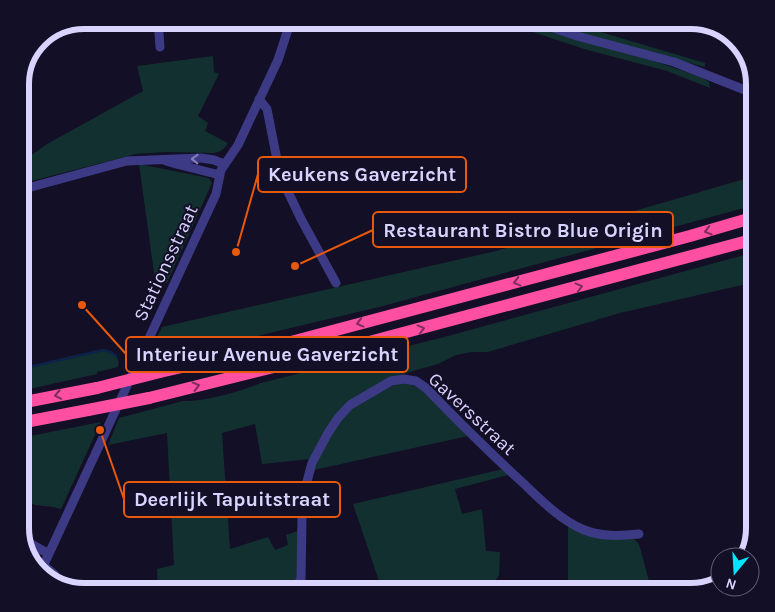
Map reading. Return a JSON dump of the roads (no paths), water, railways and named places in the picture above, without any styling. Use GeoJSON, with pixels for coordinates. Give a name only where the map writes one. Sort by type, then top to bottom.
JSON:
{"type":"FeatureCollection","features":[{"type":"Feature","properties":{"kind":"highway"},"geometry":{"type":"LineString","coordinates":[[29,401],[97,388],[291,342],[746,220]]}},
{"type":"Feature","properties":{"kind":"highway"},"geometry":{"type":"LineString","coordinates":[[29,421],[149,398],[298,362],[746,241]]}},
{"type":"Feature","properties":{"kind":"street"},"geometry":{"type":"LineString","coordinates":[[158,29],[160,47]]}},
{"type":"Feature","properties":{"kind":"street","name":"Stationsstraat"},"geometry":{"type":"LineString","coordinates":[[44,565],[216,194],[224,164],[238,145],[278,60],[287,29]]}},
{"type":"Feature","properties":{"kind":"street"},"geometry":{"type":"LineString","coordinates":[[557,29],[674,62],[746,90]]}},
{"type":"Feature","properties":{"kind":"street"},"geometry":{"type":"LineString","coordinates":[[259,99],[267,109],[280,174],[301,218],[336,282]]}},
{"type":"Feature","properties":{"kind":"street"},"geometry":{"type":"LineString","coordinates":[[29,188],[127,161],[201,158],[224,164]]}},
{"type":"Feature","properties":{"kind":"street"},"geometry":{"type":"LineString","coordinates":[[166,160],[220,175]]}},
{"type":"Feature","properties":{"kind":"street","name":"Gaversstraat"},"geometry":{"type":"LineString","coordinates":[[299,583],[301,580],[302,518],[305,489],[312,463],[318,451],[338,418],[350,405],[391,381],[404,379],[416,381],[426,388],[485,448],[544,503],[569,522],[583,530],[598,534],[616,536],[639,534]]}},
{"type":"Feature","properties":{"kind":"street"},"geometry":{"type":"LineString","coordinates":[[32,544],[49,554]]}},
{"type":"Feature","properties":{"kind":"waterway"},"geometry":{"type":"LineString","coordinates":[[29,367],[103,350],[111,352],[116,356]]}},
{"type":"Feature","properties":{"kind":"place","name":"Keukens Gaverzicht"},"geometry":{"type":"Point","coordinates":[236,252]}},
{"type":"Feature","properties":{"kind":"place","name":"Restaurant Bistro Blue Origin"},"geometry":{"type":"Point","coordinates":[295,266]}},
{"type":"Feature","properties":{"kind":"place","name":"Interieur Avenue Gaverzicht"},"geometry":{"type":"Point","coordinates":[82,305]}},
{"type":"Feature","properties":{"kind":"place","name":"Deerlijk Tapuitstraat"},"geometry":{"type":"Point","coordinates":[100,430]}}]}
